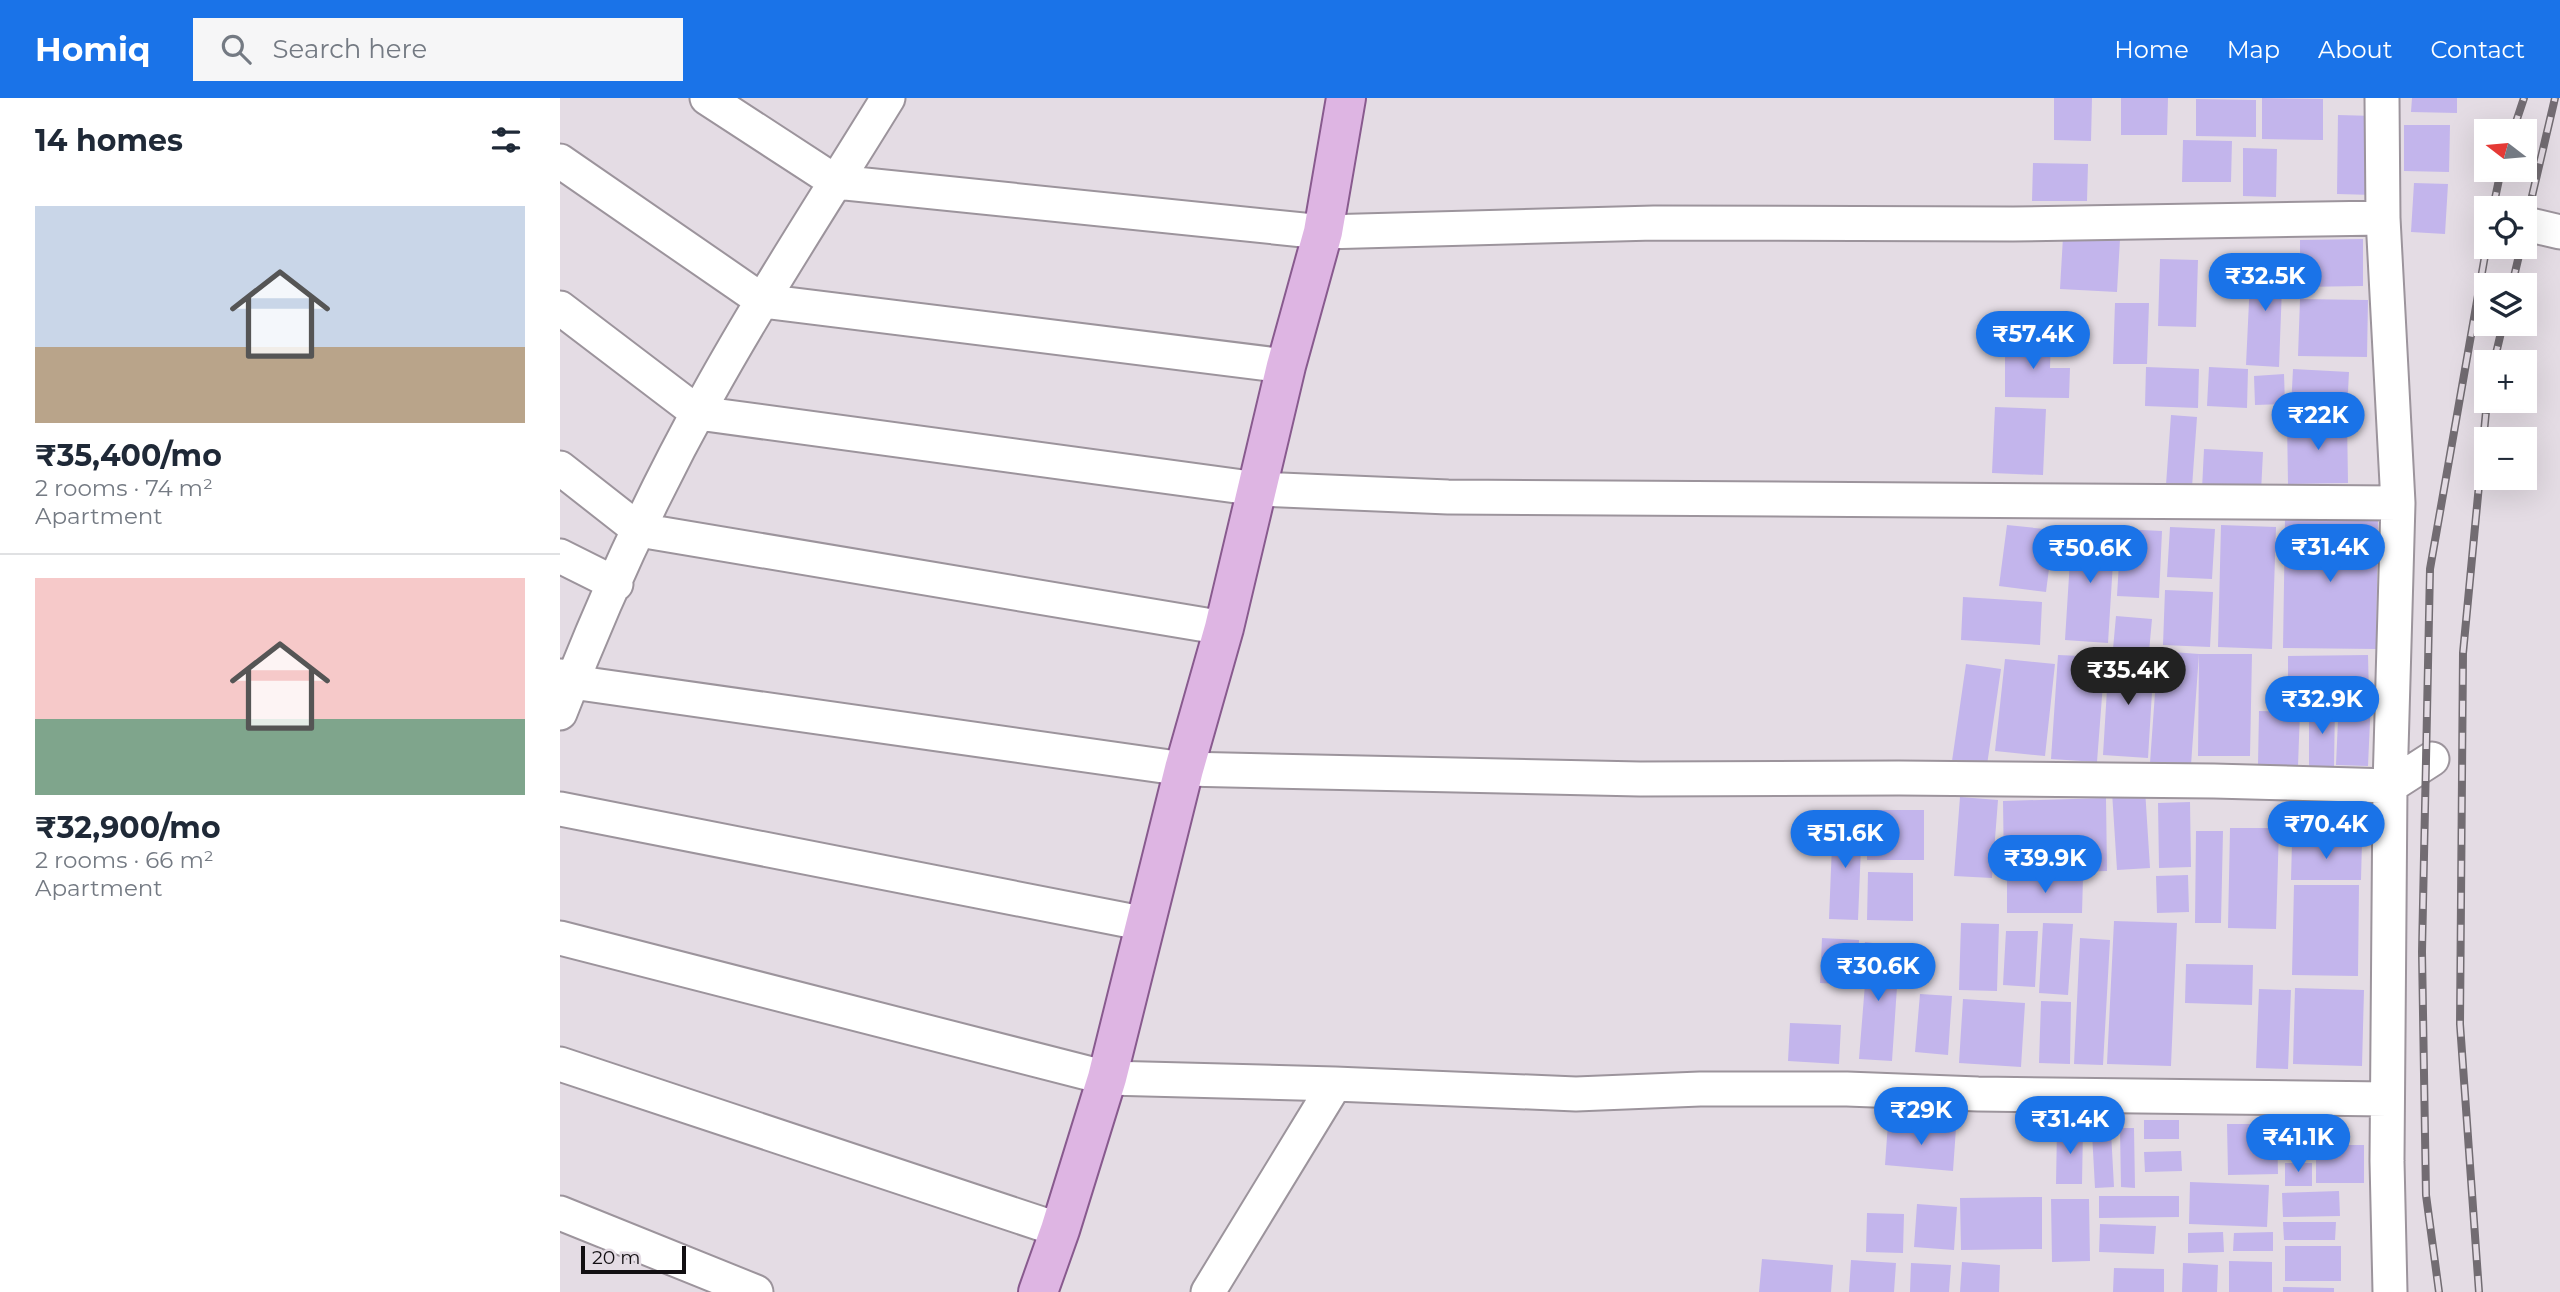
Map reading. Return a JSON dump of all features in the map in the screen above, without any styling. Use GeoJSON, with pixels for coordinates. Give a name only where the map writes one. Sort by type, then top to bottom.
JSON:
{"type":"FeatureCollection","features":[{"type":"Feature","properties":{"kind":"main road"},"geometry":{"type":"LineString","coordinates":[[1038,1292],[1107,1078],[1184,769],[1224,628],[1286,366],[1323,232],[1346,98]]}},
{"type":"Feature","properties":{"kind":"street"},"geometry":{"type":"LineString","coordinates":[[707,98],[836,182],[1323,232],[1654,223],[2013,225],[2384,218]]}},
{"type":"Feature","properties":{"kind":"street"},"geometry":{"type":"LineString","coordinates":[[560,713],[566,679],[616,584],[639,530],[698,413],[763,301],[888,98]]}},
{"type":"Feature","properties":{"kind":"street"},"geometry":{"type":"LineString","coordinates":[[2382,98],[2384,218],[2398,503],[2390,786],[2389,1292]]}},
{"type":"Feature","properties":{"kind":"street"},"geometry":{"type":"LineString","coordinates":[[560,161],[763,301],[1286,366]]}},
{"type":"Feature","properties":{"kind":"street"},"geometry":{"type":"LineString","coordinates":[[2537,227],[2560,232]]}},
{"type":"Feature","properties":{"kind":"street"},"geometry":{"type":"LineString","coordinates":[[560,308],[698,413],[1258,489],[1462,497],[2398,503]]}},
{"type":"Feature","properties":{"kind":"street"},"geometry":{"type":"LineString","coordinates":[[560,468],[639,530],[1224,628]]}},
{"type":"Feature","properties":{"kind":"street"},"geometry":{"type":"LineString","coordinates":[[560,556],[616,584]]}},
{"type":"Feature","properties":{"kind":"street"},"geometry":{"type":"LineString","coordinates":[[566,679],[1184,769],[1640,779],[2173,780],[2390,786],[2432,760]]}},
{"type":"Feature","properties":{"kind":"street"},"geometry":{"type":"LineString","coordinates":[[560,808],[1146,923]]}},
{"type":"Feature","properties":{"kind":"street"},"geometry":{"type":"LineString","coordinates":[[560,938],[1107,1078],[1576,1094],[1700,1089],[1847,1089],[1978,1094],[2388,1099]]}},
{"type":"Feature","properties":{"kind":"street"},"geometry":{"type":"LineString","coordinates":[[560,1064],[1060,1230]]}},
{"type":"Feature","properties":{"kind":"street"},"geometry":{"type":"LineString","coordinates":[[1208,1292],[1335,1084]]}},
{"type":"Feature","properties":{"kind":"street"},"geometry":{"type":"LineString","coordinates":[[560,1213],[756,1292]]}},
{"type":"Feature","properties":{"kind":"building"},"geometry":{"type":"Polygon","coordinates":[[[2054,98],[2092,98],[2091,141],[2054,140],[2054,98]]]}},
{"type":"Feature","properties":{"kind":"building"},"geometry":{"type":"Polygon","coordinates":[[[2121,98],[2168,98],[2167,135],[2121,135],[2121,98]]]}},
{"type":"Feature","properties":{"kind":"building"},"geometry":{"type":"Polygon","coordinates":[[[2262,98],[2323,99],[2323,140],[2262,139],[2262,98]]]}},
{"type":"Feature","properties":{"kind":"building"},"geometry":{"type":"Polygon","coordinates":[[[2412,98],[2457,98],[2457,113],[2411,112],[2412,98]]]}},
{"type":"Feature","properties":{"kind":"building"},"geometry":{"type":"Polygon","coordinates":[[[2196,99],[2256,100],[2256,137],[2196,136],[2196,99]]]}},
{"type":"Feature","properties":{"kind":"building"},"geometry":{"type":"Polygon","coordinates":[[[2338,115],[2375,116],[2374,195],[2337,194],[2338,115]]]}},
{"type":"Feature","properties":{"kind":"building"},"geometry":{"type":"Polygon","coordinates":[[[2404,125],[2450,125],[2449,172],[2404,171],[2404,125]]]}},
{"type":"Feature","properties":{"kind":"building"},"geometry":{"type":"Polygon","coordinates":[[[2183,140],[2232,141],[2231,182],[2182,182],[2183,140]]]}},
{"type":"Feature","properties":{"kind":"building"},"geometry":{"type":"Polygon","coordinates":[[[2243,148],[2277,149],[2276,197],[2243,196],[2243,148]]]}},
{"type":"Feature","properties":{"kind":"building"},"geometry":{"type":"Polygon","coordinates":[[[2033,163],[2088,164],[2087,201],[2032,201],[2033,163]]]}},
{"type":"Feature","properties":{"kind":"building"},"geometry":{"type":"Polygon","coordinates":[[[2414,183],[2448,184],[2445,234],[2411,232],[2414,183]]]}},
{"type":"Feature","properties":{"kind":"building"},"geometry":{"type":"Polygon","coordinates":[[[2063,237],[2120,239],[2117,292],[2060,289],[2063,237]]]}},
{"type":"Feature","properties":{"kind":"building"},"geometry":{"type":"Polygon","coordinates":[[[2363,239],[2363,286],[2300,287],[2300,240],[2363,239]]]}},
{"type":"Feature","properties":{"kind":"building"},"geometry":{"type":"Polygon","coordinates":[[[2160,259],[2198,260],[2196,327],[2158,326],[2160,259]]]}},
{"type":"Feature","properties":{"kind":"building"},"geometry":{"type":"Polygon","coordinates":[[[2251,259],[2283,260],[2279,367],[2246,365],[2251,259]]]}},
{"type":"Feature","properties":{"kind":"building"},"geometry":{"type":"Polygon","coordinates":[[[2300,299],[2368,300],[2367,357],[2298,356],[2300,299]]]}},
{"type":"Feature","properties":{"kind":"building"},"geometry":{"type":"Polygon","coordinates":[[[2115,303],[2149,303],[2147,364],[2113,364],[2115,303]]]}},
{"type":"Feature","properties":{"kind":"building"},"geometry":{"type":"Polygon","coordinates":[[[2005,338],[2051,339],[2050,368],[2070,368],[2069,398],[2005,397],[2005,338]]]}},
{"type":"Feature","properties":{"kind":"building"},"geometry":{"type":"Polygon","coordinates":[[[2146,367],[2199,369],[2198,408],[2145,406],[2146,367]]]}},
{"type":"Feature","properties":{"kind":"building"},"geometry":{"type":"Polygon","coordinates":[[[2209,367],[2248,369],[2247,408],[2207,406],[2209,367]]]}},
{"type":"Feature","properties":{"kind":"building"},"geometry":{"type":"Polygon","coordinates":[[[2293,369],[2349,372],[2347,411],[2291,408],[2293,369]]]}},
{"type":"Feature","properties":{"kind":"building"},"geometry":{"type":"Polygon","coordinates":[[[2284,374],[2285,404],[2255,405],[2254,376],[2284,374]]]}},
{"type":"Feature","properties":{"kind":"building"},"geometry":{"type":"Polygon","coordinates":[[[1995,407],[2046,409],[2043,475],[1992,473],[1995,407]]]}},
{"type":"Feature","properties":{"kind":"building"},"geometry":{"type":"Polygon","coordinates":[[[2171,415],[2197,417],[2192,487],[2166,485],[2171,415]]]}},
{"type":"Feature","properties":{"kind":"building"},"geometry":{"type":"Polygon","coordinates":[[[2347,419],[2348,483],[2288,484],[2287,420],[2347,419]]]}},
{"type":"Feature","properties":{"kind":"building"},"geometry":{"type":"Polygon","coordinates":[[[2204,449],[2263,452],[2261,492],[2202,489],[2204,449]]]}},
{"type":"Feature","properties":{"kind":"building"},"geometry":{"type":"Polygon","coordinates":[[[2285,519],[2378,520],[2376,649],[2283,648],[2285,519]]]}},
{"type":"Feature","properties":{"kind":"building"},"geometry":{"type":"Polygon","coordinates":[[[2007,525],[2054,530],[2046,592],[1999,586],[2007,525]]]}},
{"type":"Feature","properties":{"kind":"building"},"geometry":{"type":"Polygon","coordinates":[[[2221,525],[2276,527],[2272,649],[2218,647],[2221,525]]]}},
{"type":"Feature","properties":{"kind":"building"},"geometry":{"type":"Polygon","coordinates":[[[2170,527],[2215,529],[2212,579],[2167,577],[2170,527]]]}},
{"type":"Feature","properties":{"kind":"building"},"geometry":{"type":"Polygon","coordinates":[[[2072,528],[2115,530],[2108,643],[2065,640],[2072,528]]]}},
{"type":"Feature","properties":{"kind":"building"},"geometry":{"type":"Polygon","coordinates":[[[2121,529],[2162,531],[2159,598],[2117,596],[2121,529]]]}},
{"type":"Feature","properties":{"kind":"building"},"geometry":{"type":"Polygon","coordinates":[[[2165,590],[2213,592],[2210,647],[2163,645],[2165,590]]]}},
{"type":"Feature","properties":{"kind":"building"},"geometry":{"type":"Polygon","coordinates":[[[1963,597],[2042,602],[2040,645],[1961,640],[1963,597]]]}},
{"type":"Feature","properties":{"kind":"building"},"geometry":{"type":"Polygon","coordinates":[[[2116,616],[2152,619],[2149,652],[2113,649],[2116,616]]]}},
{"type":"Feature","properties":{"kind":"building"},"geometry":{"type":"Polygon","coordinates":[[[2158,651],[2199,654],[2191,765],[2150,763],[2158,651]]]}},
{"type":"Feature","properties":{"kind":"building"},"geometry":{"type":"Polygon","coordinates":[[[2199,654],[2252,654],[2250,756],[2198,756],[2199,654]]]}},
{"type":"Feature","properties":{"kind":"building"},"geometry":{"type":"Polygon","coordinates":[[[2058,655],[2105,657],[2097,762],[2051,759],[2058,655]]]}},
{"type":"Feature","properties":{"kind":"building"},"geometry":{"type":"Polygon","coordinates":[[[2368,655],[2369,696],[2288,696],[2288,656],[2368,655]]]}},
{"type":"Feature","properties":{"kind":"building"},"geometry":{"type":"Polygon","coordinates":[[[2109,656],[2154,659],[2148,758],[2103,755],[2109,656]]]}},
{"type":"Feature","properties":{"kind":"building"},"geometry":{"type":"Polygon","coordinates":[[[2005,659],[2055,664],[2045,756],[1995,751],[2005,659]]]}},
{"type":"Feature","properties":{"kind":"building"},"geometry":{"type":"Polygon","coordinates":[[[1966,664],[2001,669],[1987,765],[1952,761],[1966,664]]]}},
{"type":"Feature","properties":{"kind":"building"},"geometry":{"type":"Polygon","coordinates":[[[2339,698],[2371,699],[2368,766],[2336,765],[2339,698]]]}},
{"type":"Feature","properties":{"kind":"building"},"geometry":{"type":"Polygon","coordinates":[[[2335,704],[2334,767],[2309,768],[2309,705],[2335,704]]]}},
{"type":"Feature","properties":{"kind":"building"},"geometry":{"type":"Polygon","coordinates":[[[2259,711],[2300,712],[2298,766],[2258,764],[2259,711]]]}},
{"type":"Feature","properties":{"kind":"building"},"geometry":{"type":"Polygon","coordinates":[[[2145,789],[2150,868],[2117,870],[2112,792],[2145,789]]]}},
{"type":"Feature","properties":{"kind":"building"},"geometry":{"type":"Polygon","coordinates":[[[1960,797],[1998,800],[1992,878],[1954,876],[1960,797]]]}},
{"type":"Feature","properties":{"kind":"building"},"geometry":{"type":"Polygon","coordinates":[[[2106,798],[2107,871],[2004,873],[2003,801],[2106,798]]]}},
{"type":"Feature","properties":{"kind":"building"},"geometry":{"type":"Polygon","coordinates":[[[2190,802],[2191,867],[2159,868],[2158,803],[2190,802]]]}},
{"type":"Feature","properties":{"kind":"building"},"geometry":{"type":"Polygon","coordinates":[[[1867,810],[1924,810],[1924,860],[1867,860],[1867,810]]]}},
{"type":"Feature","properties":{"kind":"building"},"geometry":{"type":"Polygon","coordinates":[[[1833,820],[1862,822],[1858,920],[1829,919],[1833,820]]]}},
{"type":"Feature","properties":{"kind":"building"},"geometry":{"type":"Polygon","coordinates":[[[2230,828],[2279,828],[2276,929],[2228,928],[2230,828]]]}},
{"type":"Feature","properties":{"kind":"building"},"geometry":{"type":"Polygon","coordinates":[[[2196,831],[2223,831],[2221,923],[2195,923],[2196,831]]]}},
{"type":"Feature","properties":{"kind":"building"},"geometry":{"type":"Polygon","coordinates":[[[2292,842],[2362,842],[2361,880],[2291,880],[2292,842]]]}},
{"type":"Feature","properties":{"kind":"building"},"geometry":{"type":"Polygon","coordinates":[[[1868,872],[1913,873],[1913,921],[1867,920],[1868,872]]]}},
{"type":"Feature","properties":{"kind":"building"},"geometry":{"type":"Polygon","coordinates":[[[2188,875],[2189,912],[2157,913],[2156,876],[2188,875]]]}},
{"type":"Feature","properties":{"kind":"building"},"geometry":{"type":"Polygon","coordinates":[[[2007,878],[2083,878],[2082,913],[2007,913],[2007,878]]]}},
{"type":"Feature","properties":{"kind":"building"},"geometry":{"type":"Polygon","coordinates":[[[2294,885],[2359,885],[2358,976],[2292,975],[2294,885]]]}},
{"type":"Feature","properties":{"kind":"building"},"geometry":{"type":"Polygon","coordinates":[[[2114,921],[2177,923],[2171,1066],[2107,1064],[2114,921]]]}},
{"type":"Feature","properties":{"kind":"building"},"geometry":{"type":"Polygon","coordinates":[[[1961,923],[1999,924],[1997,991],[1959,990],[1961,923]]]}},
{"type":"Feature","properties":{"kind":"building"},"geometry":{"type":"Polygon","coordinates":[[[2043,923],[2073,924],[2068,995],[2039,993],[2043,923]]]}},
{"type":"Feature","properties":{"kind":"building"},"geometry":{"type":"Polygon","coordinates":[[[2006,931],[2038,931],[2035,987],[2003,985],[2006,931]]]}},
{"type":"Feature","properties":{"kind":"building"},"geometry":{"type":"Polygon","coordinates":[[[1822,938],[1859,940],[1857,985],[1820,983],[1822,938]]]}},
{"type":"Feature","properties":{"kind":"building"},"geometry":{"type":"Polygon","coordinates":[[[2080,938],[2110,940],[2103,1065],[2074,1064],[2080,938]]]}},
{"type":"Feature","properties":{"kind":"building"},"geometry":{"type":"Polygon","coordinates":[[[1865,942],[1895,946],[1891,987],[1897,987],[1892,1061],[1859,1059],[1865,984],[1860,983],[1865,942]]]}},
{"type":"Feature","properties":{"kind":"building"},"geometry":{"type":"Polygon","coordinates":[[[2186,964],[2253,965],[2252,1005],[2185,1003],[2186,964]]]}},
{"type":"Feature","properties":{"kind":"building"},"geometry":{"type":"Polygon","coordinates":[[[2295,988],[2364,990],[2362,1066],[2293,1064],[2295,988]]]}},
{"type":"Feature","properties":{"kind":"building"},"geometry":{"type":"Polygon","coordinates":[[[2259,989],[2291,990],[2288,1069],[2256,1068],[2259,989]]]}},
{"type":"Feature","properties":{"kind":"building"},"geometry":{"type":"Polygon","coordinates":[[[1920,994],[1952,996],[1948,1055],[1915,1052],[1920,994]]]}},
{"type":"Feature","properties":{"kind":"building"},"geometry":{"type":"Polygon","coordinates":[[[1963,999],[2025,1003],[2021,1067],[1959,1063],[1963,999]]]}},
{"type":"Feature","properties":{"kind":"building"},"geometry":{"type":"Polygon","coordinates":[[[2041,1001],[2071,1002],[2070,1064],[2039,1063],[2041,1001]]]}},
{"type":"Feature","properties":{"kind":"building"},"geometry":{"type":"Polygon","coordinates":[[[1790,1023],[1841,1025],[1839,1064],[1788,1061],[1790,1023]]]}},
{"type":"Feature","properties":{"kind":"building"},"geometry":{"type":"Polygon","coordinates":[[[2144,1120],[2179,1120],[2179,1139],[2144,1139],[2144,1120]]]}},
{"type":"Feature","properties":{"kind":"building"},"geometry":{"type":"Polygon","coordinates":[[[1888,1123],[1956,1128],[1953,1171],[1885,1165],[1888,1123]]]}},
{"type":"Feature","properties":{"kind":"building"},"geometry":{"type":"Polygon","coordinates":[[[2227,1124],[2277,1124],[2278,1174],[2228,1175],[2227,1124]]]}},
{"type":"Feature","properties":{"kind":"building"},"geometry":{"type":"Polygon","coordinates":[[[2057,1128],[2083,1128],[2082,1184],[2056,1184],[2057,1128]]]}},
{"type":"Feature","properties":{"kind":"building"},"geometry":{"type":"Polygon","coordinates":[[[2120,1128],[2134,1128],[2135,1188],[2121,1187],[2120,1128]]]}},
{"type":"Feature","properties":{"kind":"building"},"geometry":{"type":"Polygon","coordinates":[[[2288,1131],[2314,1131],[2313,1155],[2289,1155],[2288,1131]]]}},
{"type":"Feature","properties":{"kind":"building"},"geometry":{"type":"Polygon","coordinates":[[[2111,1132],[2114,1187],[2095,1188],[2092,1133],[2111,1132]]]}},
{"type":"Feature","properties":{"kind":"building"},"geometry":{"type":"Polygon","coordinates":[[[2316,1145],[2364,1145],[2364,1183],[2316,1183],[2316,1145]]]}},
{"type":"Feature","properties":{"kind":"building"},"geometry":{"type":"Polygon","coordinates":[[[2181,1151],[2182,1171],[2145,1172],[2144,1152],[2181,1151]]]}},
{"type":"Feature","properties":{"kind":"building"},"geometry":{"type":"Polygon","coordinates":[[[2285,1163],[2312,1163],[2312,1186],[2285,1186],[2285,1163]]]}},
{"type":"Feature","properties":{"kind":"building"},"geometry":{"type":"Polygon","coordinates":[[[2190,1182],[2269,1185],[2267,1227],[2189,1224],[2190,1182]]]}},
{"type":"Feature","properties":{"kind":"building"},"geometry":{"type":"Polygon","coordinates":[[[2339,1191],[2340,1216],[2283,1217],[2282,1193],[2339,1191]]]}},
{"type":"Feature","properties":{"kind":"building"},"geometry":{"type":"Polygon","coordinates":[[[2099,1196],[2179,1196],[2179,1217],[2099,1218],[2099,1196]]]}},
{"type":"Feature","properties":{"kind":"building"},"geometry":{"type":"Polygon","coordinates":[[[2042,1197],[2042,1249],[1961,1250],[1960,1198],[2042,1197]]]}},
{"type":"Feature","properties":{"kind":"building"},"geometry":{"type":"Polygon","coordinates":[[[2051,1199],[2089,1199],[2090,1261],[2052,1262],[2051,1199]]]}},
{"type":"Feature","properties":{"kind":"building"},"geometry":{"type":"Polygon","coordinates":[[[1917,1204],[1957,1207],[1954,1250],[1914,1247],[1917,1204]]]}},
{"type":"Feature","properties":{"kind":"building"},"geometry":{"type":"Polygon","coordinates":[[[1867,1213],[1904,1214],[1903,1253],[1866,1252],[1867,1213]]]}},
{"type":"Feature","properties":{"kind":"building"},"geometry":{"type":"Polygon","coordinates":[[[2283,1222],[2336,1222],[2335,1240],[2284,1240],[2283,1222]]]}},
{"type":"Feature","properties":{"kind":"building"},"geometry":{"type":"Polygon","coordinates":[[[2100,1224],[2156,1226],[2154,1254],[2099,1252],[2100,1224]]]}},
{"type":"Feature","properties":{"kind":"building"},"geometry":{"type":"Polygon","coordinates":[[[2223,1232],[2224,1252],[2188,1253],[2188,1233],[2223,1232]]]}},
{"type":"Feature","properties":{"kind":"building"},"geometry":{"type":"Polygon","coordinates":[[[2273,1232],[2273,1251],[2233,1251],[2234,1233],[2273,1232]]]}},
{"type":"Feature","properties":{"kind":"building"},"geometry":{"type":"Polygon","coordinates":[[[2285,1246],[2341,1246],[2341,1281],[2285,1281],[2285,1246]]]}},
{"type":"Feature","properties":{"kind":"building"},"geometry":{"type":"Polygon","coordinates":[[[1762,1259],[1833,1265],[1831,1292],[1759,1292],[1762,1259]]]}},
{"type":"Feature","properties":{"kind":"building"},"geometry":{"type":"Polygon","coordinates":[[[1851,1260],[1896,1263],[1894,1292],[1849,1292],[1851,1260]]]}},
{"type":"Feature","properties":{"kind":"building"},"geometry":{"type":"Polygon","coordinates":[[[2229,1261],[2272,1262],[2272,1292],[2229,1292],[2229,1261]]]}},
{"type":"Feature","properties":{"kind":"building"},"geometry":{"type":"Polygon","coordinates":[[[1962,1262],[2000,1265],[1999,1292],[1960,1292],[1962,1262]]]}},
{"type":"Feature","properties":{"kind":"building"},"geometry":{"type":"Polygon","coordinates":[[[1911,1263],[1951,1265],[1949,1292],[1910,1292],[1911,1263]]]}},
{"type":"Feature","properties":{"kind":"building"},"geometry":{"type":"Polygon","coordinates":[[[2183,1263],[2218,1265],[2217,1292],[2182,1292],[2183,1263]]]}},
{"type":"Feature","properties":{"kind":"building"},"geometry":{"type":"Polygon","coordinates":[[[2114,1268],[2164,1269],[2164,1292],[2113,1292],[2114,1268]]]}},
{"type":"Feature","properties":{"kind":"building"},"geometry":{"type":"Polygon","coordinates":[[[2283,1287],[2334,1288],[2334,1292],[2283,1292],[2283,1287]]]}},
{"type":"Feature","properties":{"kind":"railway"},"geometry":{"type":"LineString","coordinates":[[2517,119],[2524,98]]}},
{"type":"Feature","properties":{"kind":"railway"},"geometry":{"type":"LineString","coordinates":[[2532,196],[2555,98]]}},
{"type":"Feature","properties":{"kind":"railway"},"geometry":{"type":"LineString","coordinates":[[2496,196],[2498,182]]}},
{"type":"Feature","properties":{"kind":"railway"},"geometry":{"type":"LineString","coordinates":[[2439,1292],[2426,1195],[2422,952],[2430,569],[2484,259]]}},
{"type":"Feature","properties":{"kind":"railway"},"geometry":{"type":"LineString","coordinates":[[2515,273],[2518,259]]}},
{"type":"Feature","properties":{"kind":"railway"},"geometry":{"type":"LineString","coordinates":[[2497,350],[2500,336]]}},
{"type":"Feature","properties":{"kind":"railway"},"geometry":{"type":"LineString","coordinates":[[2479,1292],[2460,1024],[2463,653],[2486,413]]}}]}
